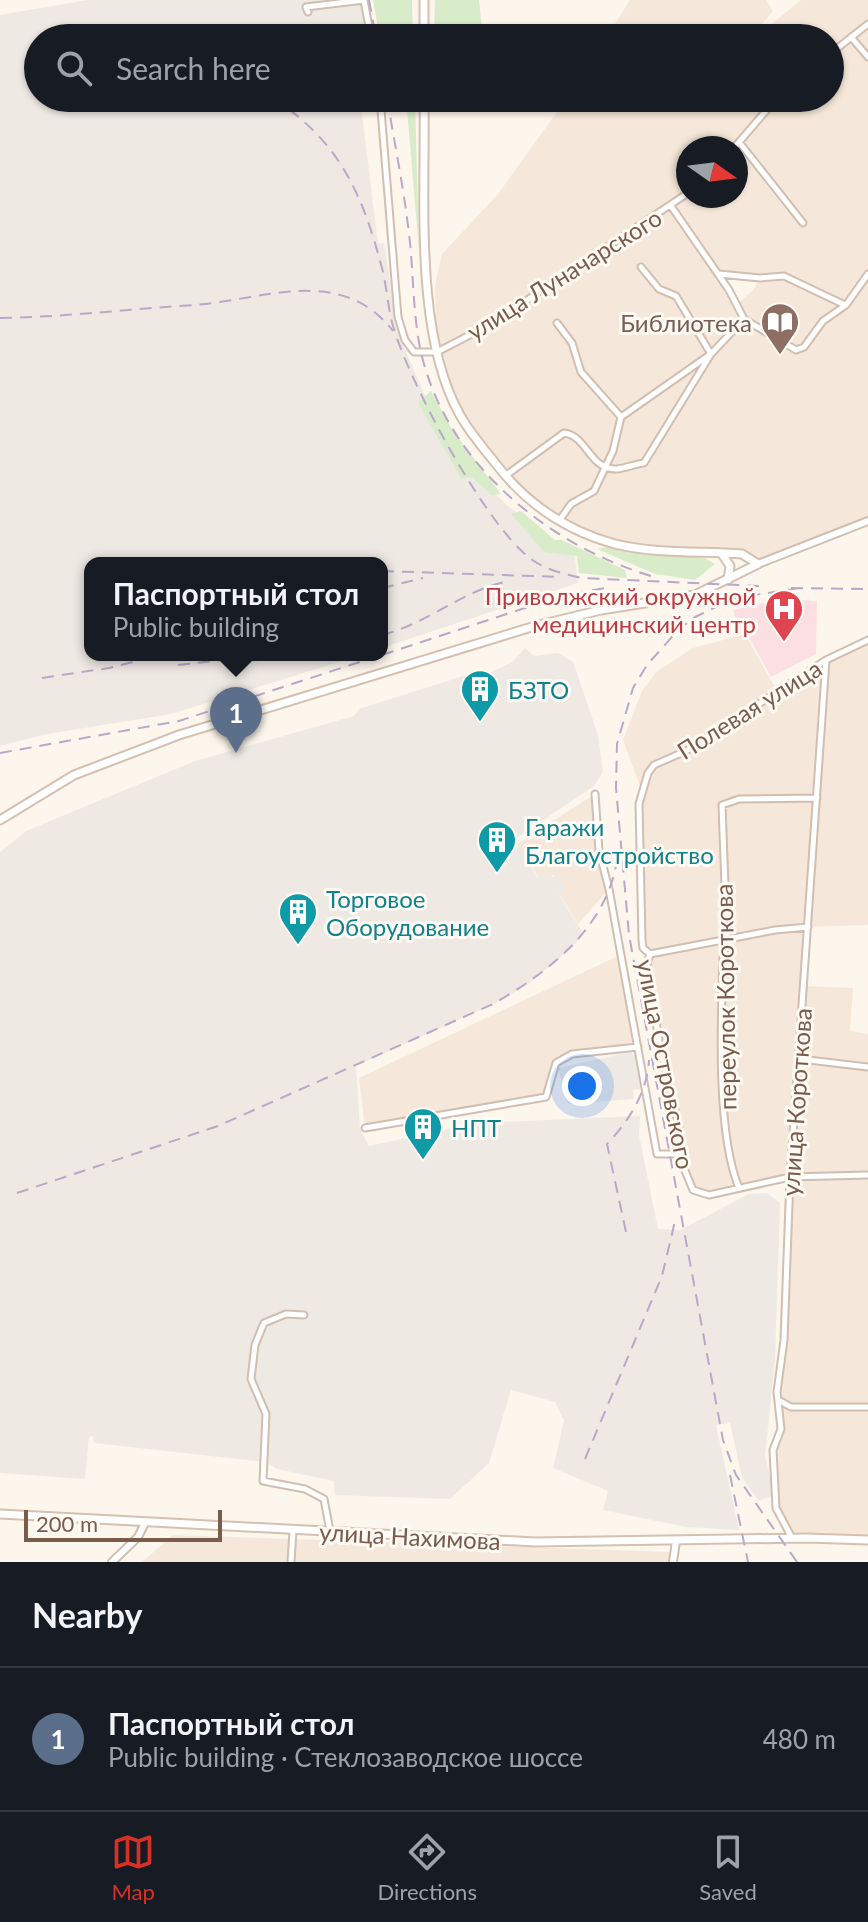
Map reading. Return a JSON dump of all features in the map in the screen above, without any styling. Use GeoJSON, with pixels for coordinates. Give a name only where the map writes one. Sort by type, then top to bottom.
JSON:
{"type":"FeatureCollection","features":[{"type":"Feature","properties":{"kind":"main road"},"geometry":{"type":"LineString","coordinates":[[424,0],[424,24]]}},
{"type":"Feature","properties":{"kind":"main road"},"geometry":{"type":"LineString","coordinates":[[0,820],[74,775],[246,712],[535,626],[601,610],[695,595],[758,564],[749,556],[618,544],[559,521],[526,498],[505,476],[460,416],[437,352],[428,301],[424,112]]}},
{"type":"Feature","properties":{"kind":"main road"},"geometry":{"type":"LineString","coordinates":[[722,554],[730,566],[728,580]]}},
{"type":"Feature","properties":{"kind":"main road","name":"улица Нахимова"},"geometry":{"type":"LineString","coordinates":[[0,1514],[574,1543],[792,1538],[868,1540]]}},
{"type":"Feature","properties":{"kind":"street"},"geometry":{"type":"LineString","coordinates":[[308,12],[306,7],[364,0],[368,24]]}},
{"type":"Feature","properties":{"kind":"street"},"geometry":{"type":"LineString","coordinates":[[844,43],[868,24]]}},
{"type":"Feature","properties":{"kind":"street"},"geometry":{"type":"LineString","coordinates":[[851,37],[868,57]]}},
{"type":"Feature","properties":{"kind":"street"},"geometry":{"type":"LineString","coordinates":[[381,112],[398,317],[405,340],[414,352],[437,352]]}},
{"type":"Feature","properties":{"kind":"street"},"geometry":{"type":"LineString","coordinates":[[744,136],[765,112]]}},
{"type":"Feature","properties":{"kind":"street"},"geometry":{"type":"LineString","coordinates":[[748,153],[803,223]]}},
{"type":"Feature","properties":{"kind":"street","name":"улица Луначарского"},"geometry":{"type":"LineString","coordinates":[[437,352],[511,313],[676,202]]}},
{"type":"Feature","properties":{"kind":"street"},"geometry":{"type":"LineString","coordinates":[[671,206],[744,319],[791,348],[804,347],[823,321],[846,305],[868,274]]}},
{"type":"Feature","properties":{"kind":"street"},"geometry":{"type":"LineString","coordinates":[[641,267],[659,289],[676,296],[711,354]]}},
{"type":"Feature","properties":{"kind":"street"},"geometry":{"type":"LineString","coordinates":[[717,273],[760,278],[784,276],[830,301],[846,305]]}},
{"type":"Feature","properties":{"kind":"street"},"geometry":{"type":"LineString","coordinates":[[559,521],[571,504],[591,495],[605,467],[621,417],[711,354],[744,319]]}},
{"type":"Feature","properties":{"kind":"street"},"geometry":{"type":"LineString","coordinates":[[557,323],[572,343],[581,372],[621,417]]}},
{"type":"Feature","properties":{"kind":"street"},"geometry":{"type":"LineString","coordinates":[[505,476],[564,433],[578,438],[595,462],[605,467],[617,469],[644,463],[711,354]]}},
{"type":"Feature","properties":{"kind":"street"},"geometry":{"type":"LineString","coordinates":[[758,564],[868,521]]}},
{"type":"Feature","properties":{"kind":"street","name":"Полевая улица"},"geometry":{"type":"LineString","coordinates":[[641,789],[654,765],[688,750],[826,660],[868,640]]}},
{"type":"Feature","properties":{"kind":"street","name":"улица Короткова"},"geometry":{"type":"LineString","coordinates":[[792,1538],[776,1508],[773,1450],[781,1429],[779,1401],[790,1177],[826,660]]}},
{"type":"Feature","properties":{"kind":"street","name":"улица Островского"},"geometry":{"type":"LineString","coordinates":[[641,789],[642,940],[643,948],[650,954],[647,964],[659,1041],[680,1131],[678,1154],[696,1193],[709,1195],[739,1188]]}},
{"type":"Feature","properties":{"kind":"street"},"geometry":{"type":"LineString","coordinates":[[595,794],[599,851],[657,1154],[678,1154]]}},
{"type":"Feature","properties":{"kind":"street","name":"переулок Короткова"},"geometry":{"type":"LineString","coordinates":[[739,1188],[733,1171],[724,1074],[722,970],[727,941],[722,805],[739,799],[817,798]]}},
{"type":"Feature","properties":{"kind":"street"},"geometry":{"type":"LineString","coordinates":[[650,954],[808,927]]}},
{"type":"Feature","properties":{"kind":"street"},"geometry":{"type":"LineString","coordinates":[[365,1128],[546,1097],[556,1063],[572,1054],[638,1047]]}},
{"type":"Feature","properties":{"kind":"street"},"geometry":{"type":"LineString","coordinates":[[800,1059],[868,1067]]}},
{"type":"Feature","properties":{"kind":"street"},"geometry":{"type":"LineString","coordinates":[[739,1188],[790,1177],[868,1175]]}},
{"type":"Feature","properties":{"kind":"street"},"geometry":{"type":"LineString","coordinates":[[304,1315],[286,1314],[264,1323],[255,1345],[251,1379],[266,1414],[263,1481],[305,1489],[324,1499],[330,1532]]}},
{"type":"Feature","properties":{"kind":"street"},"geometry":{"type":"LineString","coordinates":[[779,1401],[791,1407],[868,1407]]}},
{"type":"Feature","properties":{"kind":"street"},"geometry":{"type":"LineString","coordinates":[[112,1562],[138,1537],[145,1523]]}},
{"type":"Feature","properties":{"kind":"street"},"geometry":{"type":"LineString","coordinates":[[291,1562],[293,1531]]}},
{"type":"Feature","properties":{"kind":"street"},"geometry":{"type":"LineString","coordinates":[[673,1562],[676,1541]]}},
{"type":"Feature","properties":{"kind":"shaded area"},"geometry":{"type":"Polygon","coordinates":[[[88,0],[364,0],[368,24],[24,24],[24,112],[362,112],[378,244],[384,243],[399,336],[426,398],[479,478],[509,507],[575,557],[578,583],[388,646],[388,557],[84,557],[84,661],[343,661],[171,714],[47,734],[0,746],[0,15],[88,0]]]}},
{"type":"Feature","properties":{"kind":"shaded area"},"geometry":{"type":"Polygon","coordinates":[[[630,0],[766,0],[773,11],[762,24],[615,24],[630,0]]]}},
{"type":"Feature","properties":{"kind":"shaded area"},"geometry":{"type":"Polygon","coordinates":[[[801,0],[868,0],[868,521],[758,564],[750,556],[636,547],[593,536],[526,498],[460,416],[437,352],[435,285],[442,254],[498,194],[557,112],[844,112],[844,24],[771,24],[801,0]],[[719,274],[737,304],[760,279],[719,274]]]}},
{"type":"Feature","properties":{"kind":"shaded area","name":"Приволжский окружной медицинский центр"},"geometry":{"type":"Polygon","coordinates":[[[782,599],[817,601],[816,654],[771,677],[746,632],[740,633],[733,610],[782,599]]]}},
{"type":"Feature","properties":{"kind":"shaded area"},"geometry":{"type":"Polygon","coordinates":[[[745,634],[777,691],[826,660],[868,640],[868,925],[808,927],[805,986],[853,988],[850,1031],[868,1034],[868,1540],[792,1538],[776,1508],[773,1450],[781,1429],[777,1392],[783,1351],[790,1178],[709,1195],[696,1193],[678,1154],[680,1138],[647,964],[650,954],[643,948],[641,789],[623,740],[642,691],[656,672],[693,648],[745,634]]]}},
{"type":"Feature","properties":{"kind":"shaded area"},"geometry":{"type":"Polygon","coordinates":[[[525,648],[534,656],[558,653],[573,662],[598,735],[603,772],[594,786],[515,839],[538,878],[549,871],[552,877],[556,875],[566,890],[559,895],[583,933],[573,947],[527,985],[493,1004],[356,1066],[360,1129],[369,1146],[476,1123],[640,1116],[639,1135],[658,1229],[680,1230],[749,1194],[767,1193],[780,1203],[775,1359],[765,1456],[774,1495],[759,1501],[742,1478],[730,1423],[716,1425],[739,1530],[686,1527],[603,1510],[608,1491],[553,1468],[564,1421],[555,1402],[511,1390],[489,1463],[450,1499],[335,1495],[334,1481],[277,1469],[266,1462],[94,1443],[93,1436],[89,1437],[85,1479],[0,1473],[0,852],[26,831],[195,761],[354,716],[359,709],[485,669],[487,674],[512,662],[525,648]]]}},
{"type":"Feature","properties":{"kind":"shaded area"},"geometry":{"type":"Polygon","coordinates":[[[595,794],[599,851],[609,889],[578,924],[559,894],[555,875],[539,878],[517,844],[595,794]]]}},
{"type":"Feature","properties":{"kind":"shaded area"},"geometry":{"type":"Polygon","coordinates":[[[620,955],[638,1047],[571,1054],[556,1064],[546,1097],[365,1128],[359,1078],[620,955]]]}},
{"type":"Feature","properties":{"kind":"shaded area"},"geometry":{"type":"Polygon","coordinates":[[[630,1052],[635,1056],[641,1089],[633,1090],[634,1099],[568,1104],[558,1068],[630,1052]]]}},
{"type":"Feature","properties":{"kind":"shaded area"},"geometry":{"type":"Polygon","coordinates":[[[173,1535],[671,1552],[668,1562],[142,1562],[173,1535]]]}},
{"type":"Feature","properties":{"kind":"green space"},"geometry":{"type":"Polygon","coordinates":[[[373,0],[412,0],[413,24],[377,24],[373,0]]]}},
{"type":"Feature","properties":{"kind":"green space"},"geometry":{"type":"Polygon","coordinates":[[[435,0],[479,0],[482,24],[434,24],[435,0]]]}},
{"type":"Feature","properties":{"kind":"green space"},"geometry":{"type":"Polygon","coordinates":[[[407,112],[415,112],[419,250],[407,112]]]}},
{"type":"Feature","properties":{"kind":"green space"},"geometry":{"type":"Polygon","coordinates":[[[431,391],[453,431],[501,494],[491,495],[472,477],[461,478],[418,403],[431,391]]]}},
{"type":"Feature","properties":{"kind":"green space"},"geometry":{"type":"Polygon","coordinates":[[[521,511],[555,540],[562,540],[625,570],[627,578],[579,573],[577,556],[544,552],[511,514],[521,511]]]}},
{"type":"Feature","properties":{"kind":"green space"},"geometry":{"type":"Polygon","coordinates":[[[613,546],[705,558],[715,564],[695,580],[655,574],[597,549],[613,546]]]}},
{"type":"Feature","properties":{"kind":"railway"},"geometry":{"type":"LineString","coordinates":[[369,0],[373,24]]}},
{"type":"Feature","properties":{"kind":"railway"},"geometry":{"type":"LineString","coordinates":[[292,112],[316,133],[346,173],[367,219],[383,272],[393,326],[415,381],[471,485],[513,542],[543,566],[582,578],[759,586]]}},
{"type":"Feature","properties":{"kind":"railway"},"geometry":{"type":"LineString","coordinates":[[389,112],[408,225],[418,335],[424,364],[438,402],[458,437],[482,469],[511,498],[577,545],[651,576]]}},
{"type":"Feature","properties":{"kind":"railway"},"geometry":{"type":"LineString","coordinates":[[0,318],[194,305],[300,291],[325,292],[350,298],[372,310],[393,331]]}},
{"type":"Feature","properties":{"kind":"railway"},"geometry":{"type":"LineString","coordinates":[[388,571],[562,577]]}},
{"type":"Feature","properties":{"kind":"railway"},"geometry":{"type":"LineString","coordinates":[[388,587],[423,578]]}},
{"type":"Feature","properties":{"kind":"railway"},"geometry":{"type":"LineString","coordinates":[[388,633],[492,585],[509,581]]}},
{"type":"Feature","properties":{"kind":"railway"},"geometry":{"type":"LineString","coordinates":[[388,653],[528,607],[611,587]]}},
{"type":"Feature","properties":{"kind":"railway"},"geometry":{"type":"LineString","coordinates":[[791,588],[868,589]]}},
{"type":"Feature","properties":{"kind":"railway"},"geometry":{"type":"LineString","coordinates":[[797,1562],[736,1475],[723,1440],[629,935],[616,788],[617,744],[633,688],[647,665],[679,629],[695,617],[735,598],[800,588]]}},
{"type":"Feature","properties":{"kind":"railway"},"geometry":{"type":"LineString","coordinates":[[42,678],[136,661]]}},
{"type":"Feature","properties":{"kind":"railway"},"geometry":{"type":"LineString","coordinates":[[178,665],[214,661]]}},
{"type":"Feature","properties":{"kind":"railway"},"geometry":{"type":"LineString","coordinates":[[0,753],[179,721],[363,661]]}},
{"type":"Feature","properties":{"kind":"railway"},"geometry":{"type":"LineString","coordinates":[[17,1193],[218,1126],[493,1004],[554,962],[588,927],[611,884],[617,860]]}},
{"type":"Feature","properties":{"kind":"railway"},"geometry":{"type":"LineString","coordinates":[[626,1232],[607,1144],[636,1106],[645,1084],[649,1060]]}},
{"type":"Feature","properties":{"kind":"railway"},"geometry":{"type":"LineString","coordinates":[[585,1459],[662,1276],[676,1217]]}},
{"type":"Feature","properties":{"kind":"railway"},"geometry":{"type":"LineString","coordinates":[[730,1475],[748,1562]]}},
{"type":"Feature","properties":{"kind":"place","name":"Библиотека"},"geometry":{"type":"Point","coordinates":[780,356]}},
{"type":"Feature","properties":{"kind":"place","name":"Приволжский окружной медицинский центр"},"geometry":{"type":"Point","coordinates":[784,643]}},
{"type":"Feature","properties":{"kind":"place","name":"БЗТО"},"geometry":{"type":"Point","coordinates":[480,723]}},
{"type":"Feature","properties":{"kind":"place","name":"Паспортный стол"},"geometry":{"type":"Point","coordinates":[236,753]}},
{"type":"Feature","properties":{"kind":"place","name":"Гаражи Благоустройство"},"geometry":{"type":"Point","coordinates":[497,874]}},
{"type":"Feature","properties":{"kind":"place","name":"Торговое Оборудование"},"geometry":{"type":"Point","coordinates":[298,946]}},
{"type":"Feature","properties":{"kind":"place","name":"НПТ"},"geometry":{"type":"Point","coordinates":[423,1161]}}]}
